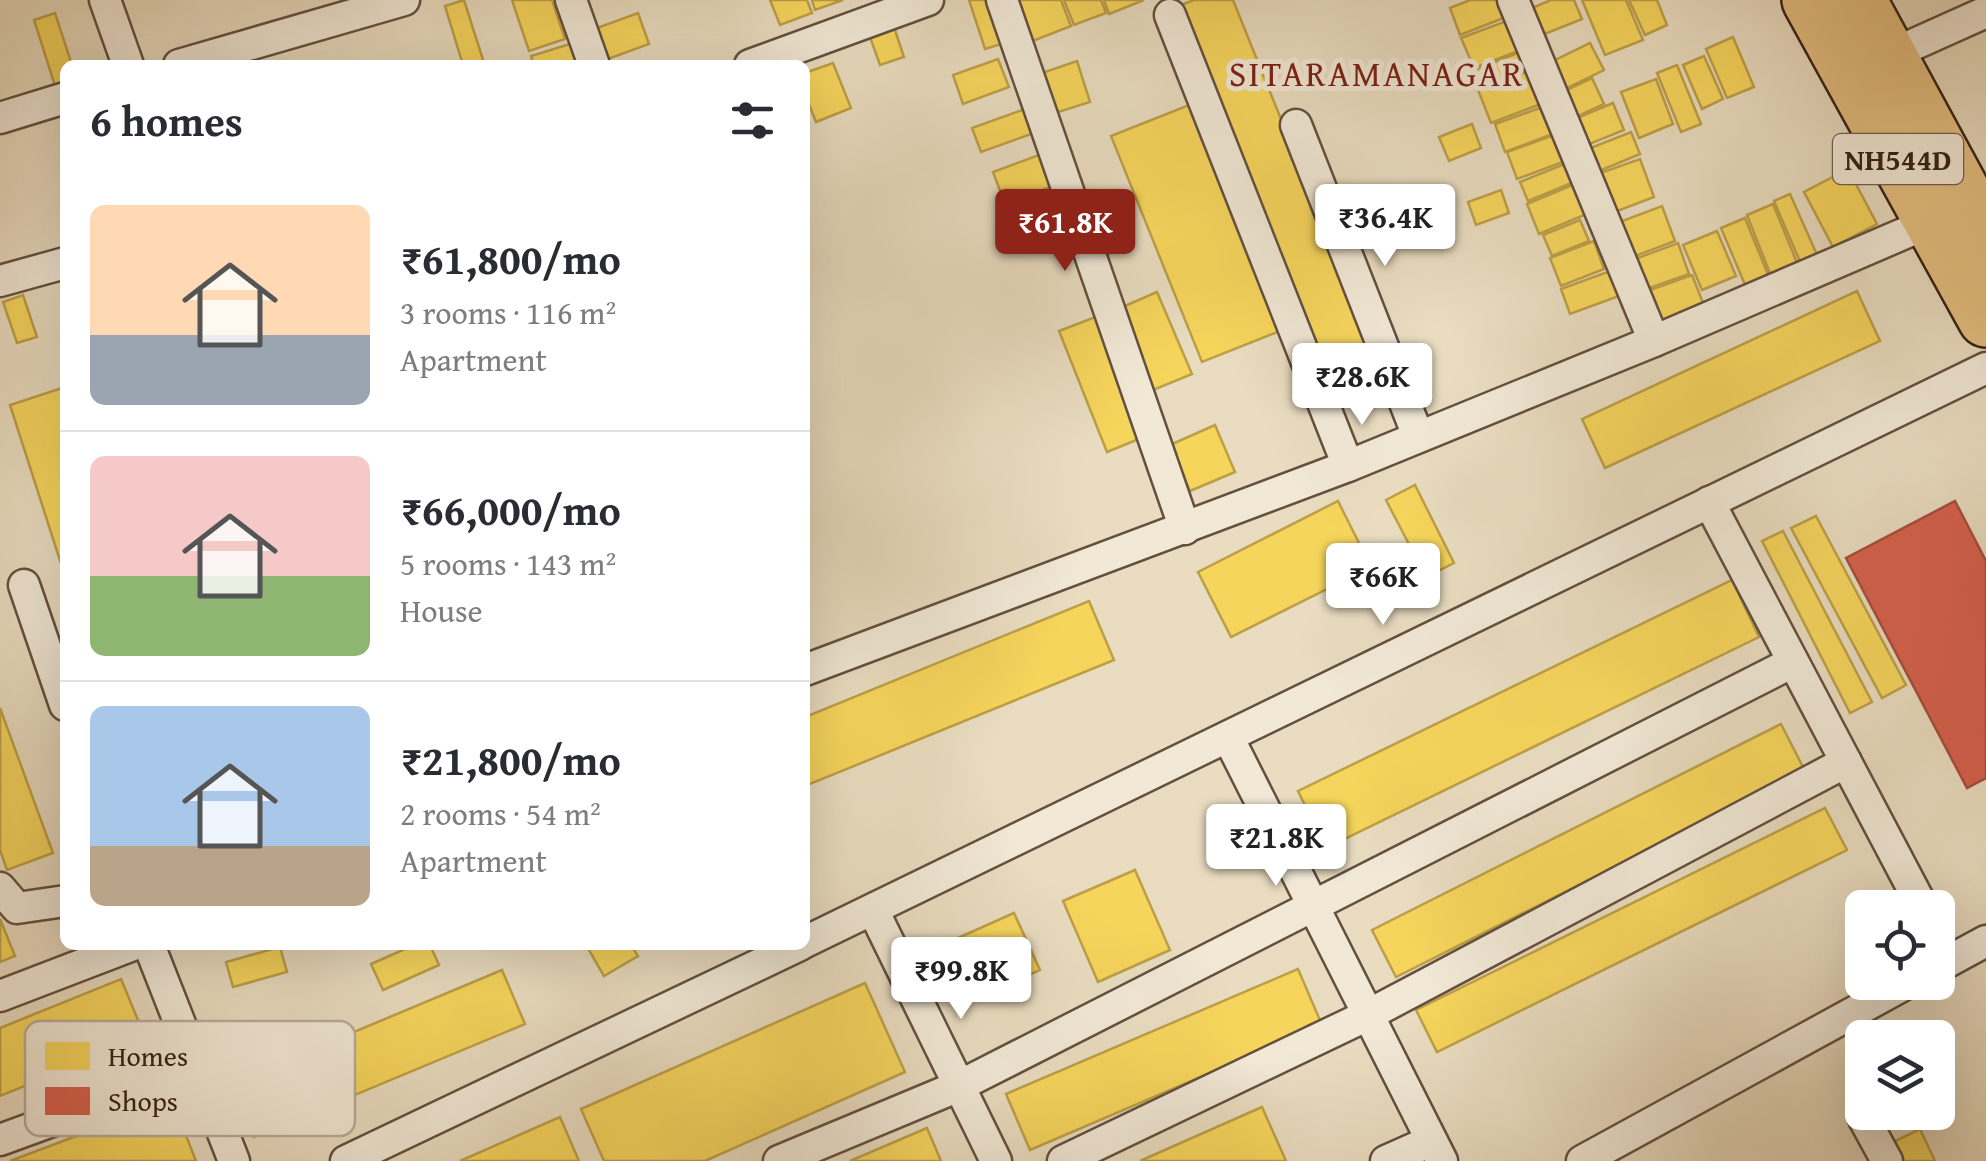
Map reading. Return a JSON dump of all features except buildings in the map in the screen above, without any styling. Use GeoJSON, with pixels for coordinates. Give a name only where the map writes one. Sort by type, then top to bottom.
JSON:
{"type":"FeatureCollection","features":[{"type":"Feature","properties":{"kind":"highway","name":"NH544D"},"geometry":{"type":"LineString","coordinates":[[1810,0],[1986,319]]}},
{"type":"Feature","properties":{"kind":"highway","name":"NH544D"},"geometry":{"type":"LineString","coordinates":[[1858,0],[1986,236]]}},
{"type":"Feature","properties":{"kind":"street"},"geometry":{"type":"LineString","coordinates":[[105,0],[126,60]]}},
{"type":"Feature","properties":{"kind":"street"},"geometry":{"type":"LineString","coordinates":[[196,60],[404,0]]}},
{"type":"Feature","properties":{"kind":"street"},"geometry":{"type":"LineString","coordinates":[[571,0],[592,60]]}},
{"type":"Feature","properties":{"kind":"street"},"geometry":{"type":"LineString","coordinates":[[764,60],[928,0]]}},
{"type":"Feature","properties":{"kind":"street"},"geometry":{"type":"LineString","coordinates":[[1002,0],[1186,529]]}},
{"type":"Feature","properties":{"kind":"street"},"geometry":{"type":"LineString","coordinates":[[1513,0],[1654,341]]}},
{"type":"Feature","properties":{"kind":"street"},"geometry":{"type":"LineString","coordinates":[[1888,56],[1986,12]]}},
{"type":"Feature","properties":{"kind":"street"},"geometry":{"type":"LineString","coordinates":[[1170,15],[1348,466]]}},
{"type":"Feature","properties":{"kind":"street"},"geometry":{"type":"LineString","coordinates":[[0,118],[60,100]]}},
{"type":"Feature","properties":{"kind":"street"},"geometry":{"type":"LineString","coordinates":[[1296,125],[1418,436]]}},
{"type":"Feature","properties":{"kind":"street"},"geometry":{"type":"LineString","coordinates":[[810,668],[1348,466],[1933,221]]}},
{"type":"Feature","properties":{"kind":"street"},"geometry":{"type":"LineString","coordinates":[[0,281],[60,264]]}},
{"type":"Feature","properties":{"kind":"street"},"geometry":{"type":"LineString","coordinates":[[810,940],[1986,368]]}},
{"type":"Feature","properties":{"kind":"street"},"geometry":{"type":"LineString","coordinates":[[1708,502],[1914,890]]}},
{"type":"Feature","properties":{"kind":"street"},"geometry":{"type":"LineString","coordinates":[[24,585],[60,689]]}},
{"type":"Feature","properties":{"kind":"street"},"geometry":{"type":"LineString","coordinates":[[779,1161],[959,1086],[1793,662]]}},
{"type":"Feature","properties":{"kind":"street"},"geometry":{"type":"LineString","coordinates":[[1228,738],[1437,1151],[1386,1161]]}},
{"type":"Feature","properties":{"kind":"street"},"geometry":{"type":"LineString","coordinates":[[1064,1161],[1368,1015],[1846,762]]}},
{"type":"Feature","properties":{"kind":"street"},"geometry":{"type":"LineString","coordinates":[[0,888],[16,908],[60,902]]}},
{"type":"Feature","properties":{"kind":"street"},"geometry":{"type":"LineString","coordinates":[[873,910],[996,1161]]}},
{"type":"Feature","properties":{"kind":"street"},"geometry":{"type":"LineString","coordinates":[[1955,950],[1986,940]]}},
{"type":"Feature","properties":{"kind":"street"},"geometry":{"type":"LineString","coordinates":[[0,996],[120,950]]}},
{"type":"Feature","properties":{"kind":"street"},"geometry":{"type":"LineString","coordinates":[[151,950],[179,1021]]}},
{"type":"Feature","properties":{"kind":"street"},"geometry":{"type":"LineString","coordinates":[[346,1161],[789,950]]}},
{"type":"Feature","properties":{"kind":"street"},"geometry":{"type":"LineString","coordinates":[[1582,1161],[1876,1000]]}},
{"type":"Feature","properties":{"kind":"street"},"geometry":{"type":"LineString","coordinates":[[1870,1130],[1887,1161]]}},
{"type":"Feature","properties":{"kind":"street"},"geometry":{"type":"LineString","coordinates":[[0,1140],[25,1131]]}},
{"type":"Feature","properties":{"kind":"street"},"geometry":{"type":"LineString","coordinates":[[224,1136],[234,1161]]}},
{"type":"Feature","properties":{"kind":"district","name":"SITARAMANAGAR"},"geometry":{"type":"Point","coordinates":[1377,73]}}]}
